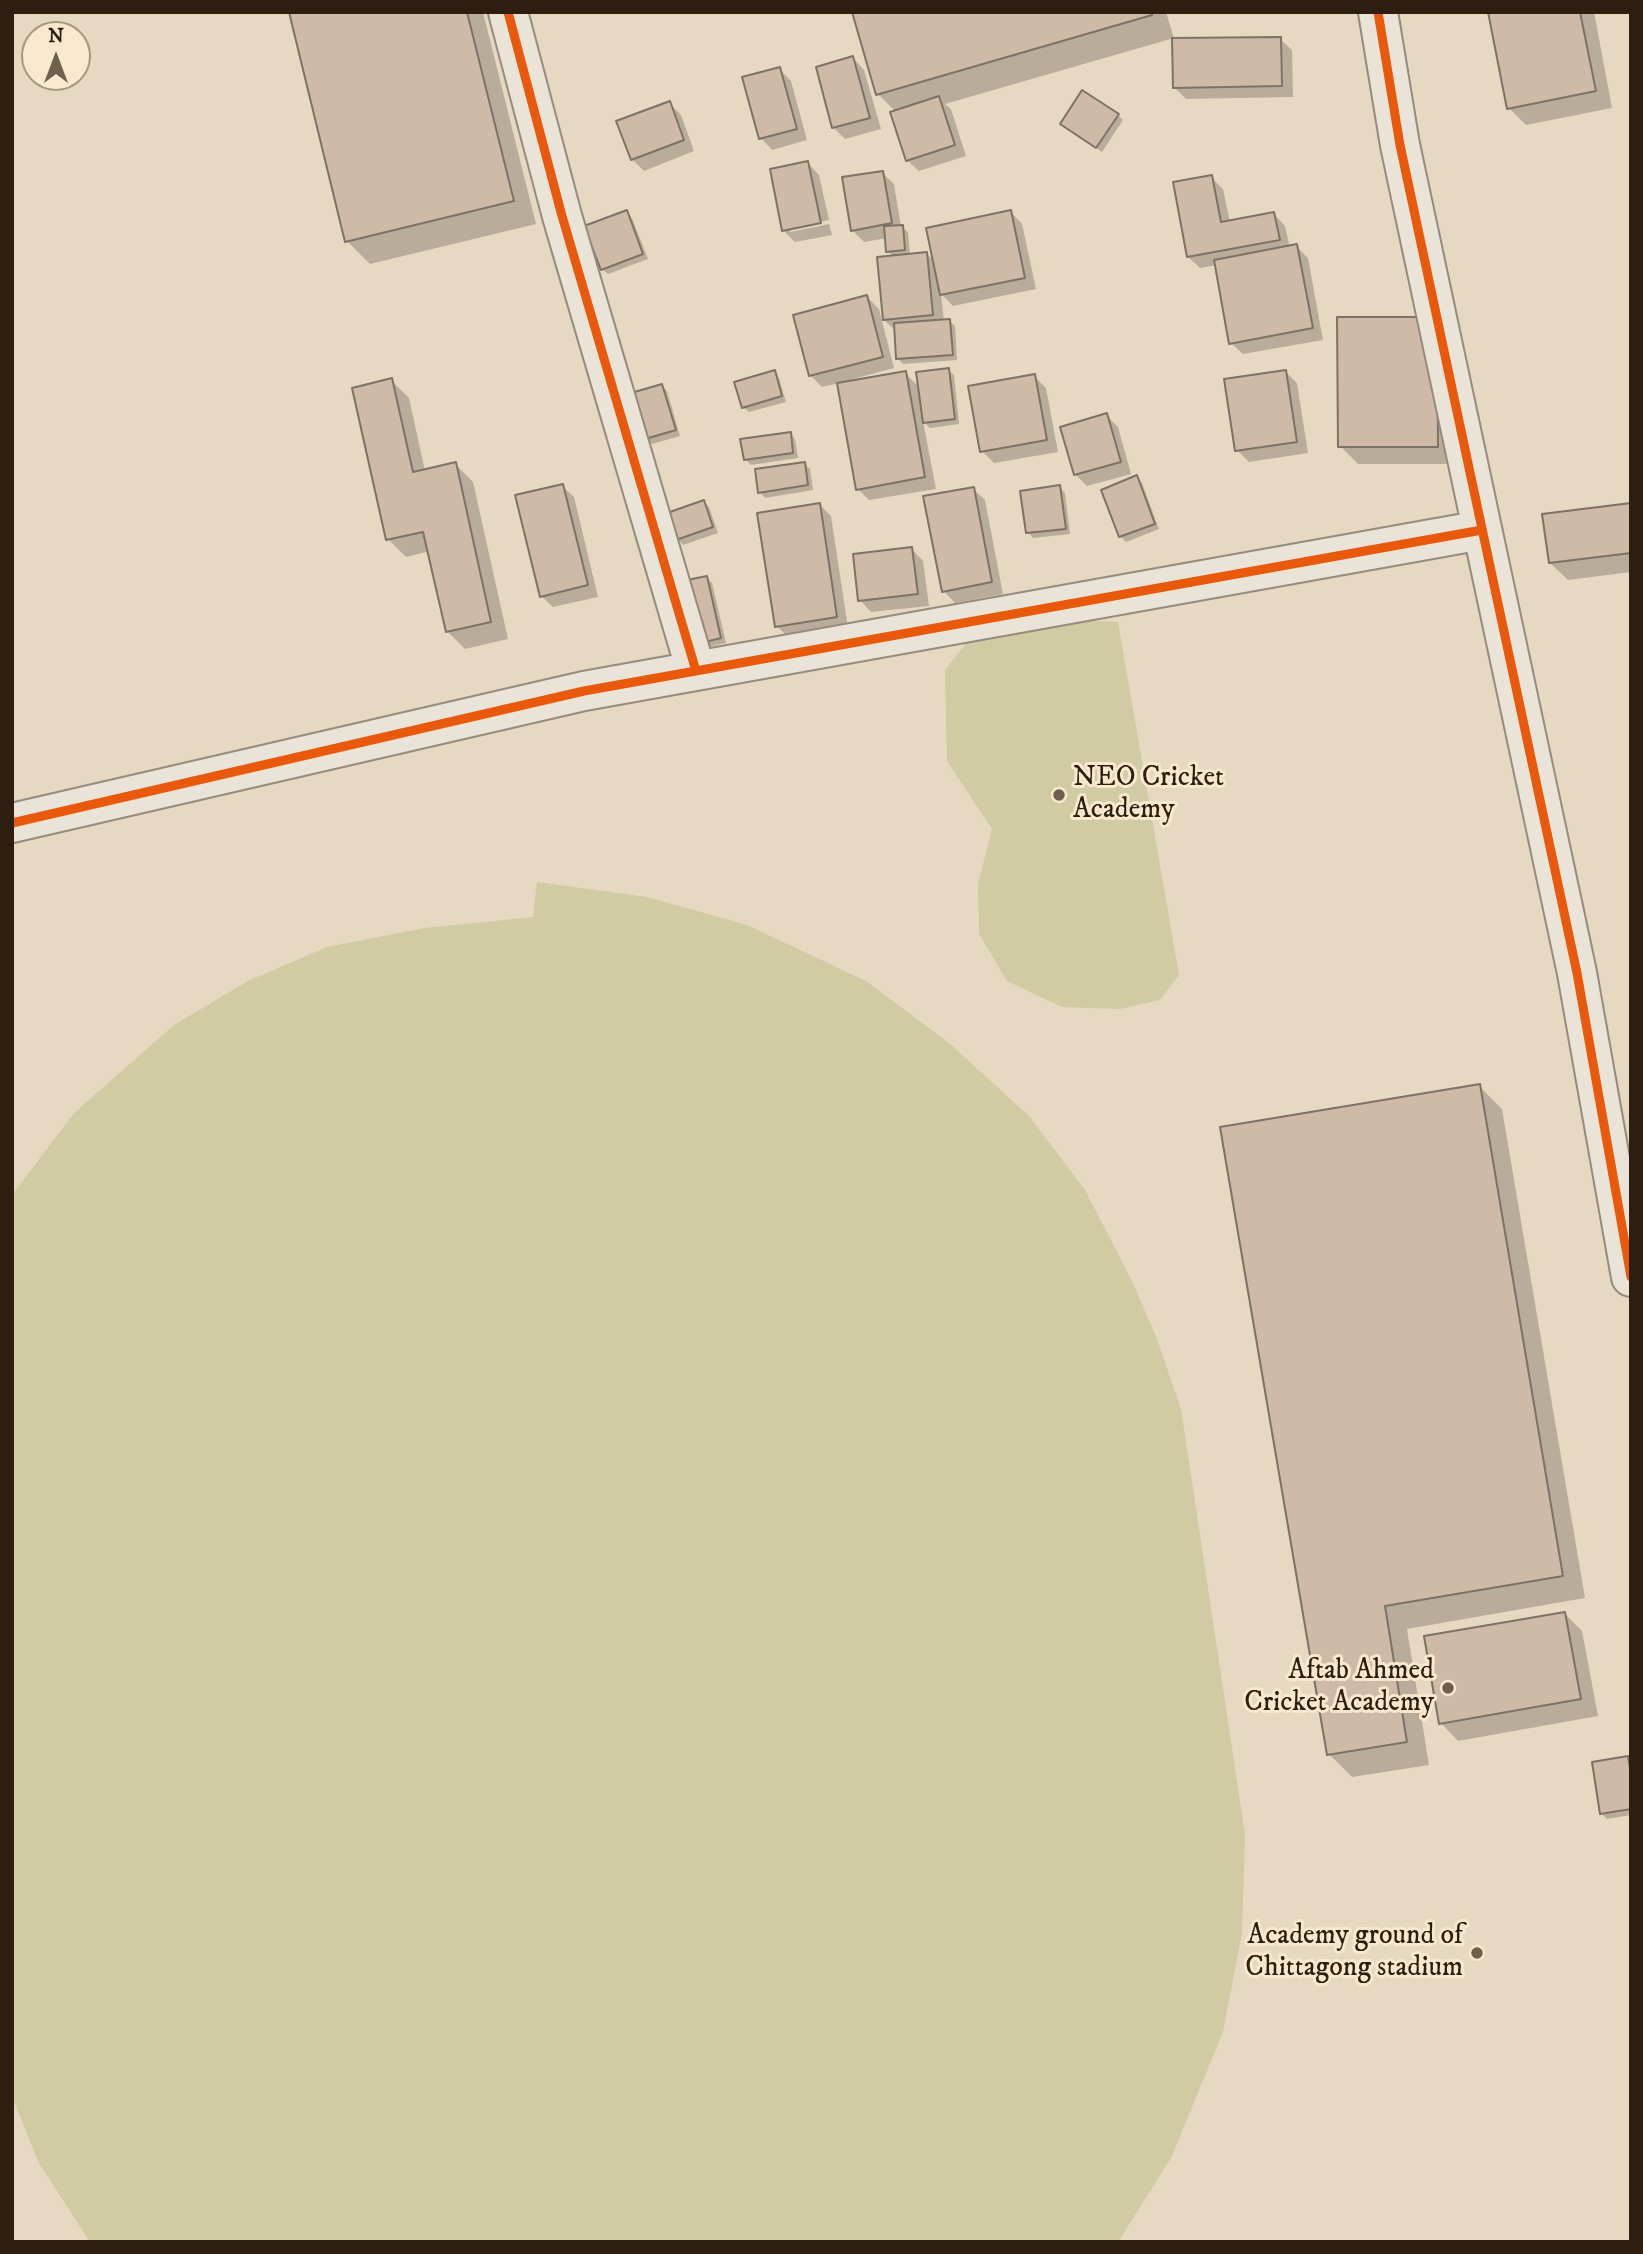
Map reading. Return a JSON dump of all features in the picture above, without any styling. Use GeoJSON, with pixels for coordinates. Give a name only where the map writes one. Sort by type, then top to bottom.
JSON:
{"type":"FeatureCollection","features":[{"type":"Feature","properties":{"kind":"street"},"geometry":{"type":"LineString","coordinates":[[508,12],[562,216],[696,671]]}},
{"type":"Feature","properties":{"kind":"street"},"geometry":{"type":"LineString","coordinates":[[1378,12],[1400,145],[1577,973],[1631,1277]]}},
{"type":"Feature","properties":{"kind":"street"},"geometry":{"type":"LineString","coordinates":[[12,823],[583,691],[1482,530]]}},
{"type":"Feature","properties":{"kind":"shaded area","name":"NEO Cricket Academy"},"geometry":{"type":"Polygon","coordinates":[[[1078,620],[1118,622],[1179,975],[1160,1000],[1120,1009],[1062,1007],[1007,981],[979,934],[978,884],[992,829],[947,761],[945,670],[975,632],[1078,620]]]}},
{"type":"Feature","properties":{"kind":"shaded area"},"geometry":{"type":"Polygon","coordinates":[[[537,882],[647,897],[747,925],[866,981],[949,1043],[1029,1116],[1085,1190],[1131,1279],[1157,1339],[1181,1409],[1245,1834],[1242,1933],[1223,2032],[1171,2158],[1118,2242],[90,2242],[39,2163],[12,2097],[12,1195],[74,1113],[174,1025],[248,981],[327,947],[425,928],[533,917],[537,882]]]}},
{"type":"Feature","properties":{"kind":"building"},"geometry":{"type":"Polygon","coordinates":[[[289,12],[467,12],[514,201],[345,242],[289,12]]]}},
{"type":"Feature","properties":{"kind":"building"},"geometry":{"type":"Polygon","coordinates":[[[852,12],[1151,12],[1152,15],[876,95],[852,12]]]}},
{"type":"Feature","properties":{"kind":"building"},"geometry":{"type":"Polygon","coordinates":[[[1488,12],[1580,12],[1596,91],[1507,109],[1488,12]]]}},
{"type":"Feature","properties":{"kind":"building"},"geometry":{"type":"Polygon","coordinates":[[[1281,37],[1282,86],[1173,88],[1172,38],[1281,37]]]}},
{"type":"Feature","properties":{"kind":"building"},"geometry":{"type":"Polygon","coordinates":[[[853,56],[870,118],[832,128],[816,67],[853,56]]]}},
{"type":"Feature","properties":{"kind":"building"},"geometry":{"type":"Polygon","coordinates":[[[780,67],[797,129],[759,139],[742,77],[780,67]]]}},
{"type":"Feature","properties":{"kind":"building"},"geometry":{"type":"Polygon","coordinates":[[[1082,90],[1119,114],[1096,148],[1060,124],[1082,90]]]}},
{"type":"Feature","properties":{"kind":"building"},"geometry":{"type":"Polygon","coordinates":[[[939,96],[955,145],[906,161],[890,112],[939,96]]]}},
{"type":"Feature","properties":{"kind":"building"},"geometry":{"type":"Polygon","coordinates":[[[670,101],[684,140],[631,160],[616,121],[670,101]]]}},
{"type":"Feature","properties":{"kind":"building"},"geometry":{"type":"Polygon","coordinates":[[[808,161],[821,223],[782,231],[770,169],[808,161]]]}},
{"type":"Feature","properties":{"kind":"building"},"geometry":{"type":"Polygon","coordinates":[[[883,171],[892,223],[851,231],[842,177],[883,171]]]}},
{"type":"Feature","properties":{"kind":"building"},"geometry":{"type":"Polygon","coordinates":[[[1212,175],[1221,222],[1274,212],[1280,240],[1187,257],[1173,182],[1212,175]]]}},
{"type":"Feature","properties":{"kind":"building"},"geometry":{"type":"Polygon","coordinates":[[[627,210],[643,254],[601,270],[584,226],[627,210]]]}},
{"type":"Feature","properties":{"kind":"building"},"geometry":{"type":"Polygon","coordinates":[[[1011,210],[1025,278],[940,295],[926,228],[1011,210]]]}},
{"type":"Feature","properties":{"kind":"building"},"geometry":{"type":"Polygon","coordinates":[[[903,225],[905,250],[886,252],[884,226],[903,225]]]}},
{"type":"Feature","properties":{"kind":"building"},"geometry":{"type":"Polygon","coordinates":[[[1297,244],[1313,328],[1229,344],[1214,260],[1297,244]]]}},
{"type":"Feature","properties":{"kind":"building"},"geometry":{"type":"Polygon","coordinates":[[[927,252],[933,315],[883,320],[877,257],[927,252]]]}},
{"type":"Feature","properties":{"kind":"building"},"geometry":{"type":"Polygon","coordinates":[[[867,295],[883,357],[809,376],[793,315],[867,295]]]}},
{"type":"Feature","properties":{"kind":"building"},"geometry":{"type":"Polygon","coordinates":[[[1337,317],[1437,317],[1438,447],[1338,447],[1337,317]]]}},
{"type":"Feature","properties":{"kind":"building"},"geometry":{"type":"Polygon","coordinates":[[[950,319],[953,355],[896,359],[894,323],[950,319]]]}},
{"type":"Feature","properties":{"kind":"building"},"geometry":{"type":"Polygon","coordinates":[[[949,368],[955,419],[923,423],[916,372],[949,368]]]}},
{"type":"Feature","properties":{"kind":"building"},"geometry":{"type":"Polygon","coordinates":[[[775,370],[782,396],[742,408],[734,382],[775,370]]]}},
{"type":"Feature","properties":{"kind":"building"},"geometry":{"type":"Polygon","coordinates":[[[1286,370],[1297,442],[1235,451],[1224,379],[1286,370]]]}},
{"type":"Feature","properties":{"kind":"building"},"geometry":{"type":"Polygon","coordinates":[[[906,371],[925,477],[856,490],[837,383],[906,371]]]}},
{"type":"Feature","properties":{"kind":"building"},"geometry":{"type":"Polygon","coordinates":[[[1035,374],[1047,440],[980,452],[968,386],[1035,374]]]}},
{"type":"Feature","properties":{"kind":"building"},"geometry":{"type":"Polygon","coordinates":[[[392,378],[413,472],[456,462],[491,622],[446,632],[423,532],[386,540],[352,388],[392,378]]]}},
{"type":"Feature","properties":{"kind":"building"},"geometry":{"type":"Polygon","coordinates":[[[662,384],[676,430],[645,439],[631,393],[662,384]]]}},
{"type":"Feature","properties":{"kind":"building"},"geometry":{"type":"Polygon","coordinates":[[[1107,413],[1121,462],[1074,475],[1060,427],[1107,413]]]}},
{"type":"Feature","properties":{"kind":"building"},"geometry":{"type":"Polygon","coordinates":[[[791,432],[793,453],[744,460],[740,439],[791,432]]]}},
{"type":"Feature","properties":{"kind":"building"},"geometry":{"type":"Polygon","coordinates":[[[805,462],[808,485],[758,493],[755,469],[805,462]]]}},
{"type":"Feature","properties":{"kind":"building"},"geometry":{"type":"Polygon","coordinates":[[[1137,475],[1155,524],[1119,537],[1101,490],[1137,475]]]}},
{"type":"Feature","properties":{"kind":"building"},"geometry":{"type":"Polygon","coordinates":[[[563,484],[588,585],[540,597],[515,495],[563,484]]]}},
{"type":"Feature","properties":{"kind":"building"},"geometry":{"type":"Polygon","coordinates":[[[1060,485],[1066,529],[1026,533],[1020,491],[1060,485]]]}},
{"type":"Feature","properties":{"kind":"building"},"geometry":{"type":"Polygon","coordinates":[[[974,487],[992,582],[942,592],[923,496],[974,487]]]}},
{"type":"Feature","properties":{"kind":"building"},"geometry":{"type":"Polygon","coordinates":[[[704,500],[713,527],[676,540],[667,513],[704,500]]]}},
{"type":"Feature","properties":{"kind":"building"},"geometry":{"type":"Polygon","coordinates":[[[820,503],[837,617],[775,627],[757,513],[820,503]]]}},
{"type":"Feature","properties":{"kind":"building"},"geometry":{"type":"Polygon","coordinates":[[[1631,503],[1631,553],[1549,563],[1542,514],[1631,503]]]}},
{"type":"Feature","properties":{"kind":"building"},"geometry":{"type":"Polygon","coordinates":[[[912,547],[918,594],[858,601],[853,554],[912,547]]]}},
{"type":"Feature","properties":{"kind":"building"},"geometry":{"type":"Polygon","coordinates":[[[707,576],[721,638],[701,643],[687,580],[707,576]]]}},
{"type":"Feature","properties":{"kind":"building"},"geometry":{"type":"Polygon","coordinates":[[[1480,1084],[1563,1576],[1385,1606],[1407,1742],[1327,1755],[1220,1127],[1480,1084]]]}},
{"type":"Feature","properties":{"kind":"building"},"geometry":{"type":"Polygon","coordinates":[[[1565,1612],[1581,1699],[1439,1724],[1424,1636],[1565,1612]]]}},
{"type":"Feature","properties":{"kind":"building"},"geometry":{"type":"Polygon","coordinates":[[[1628,1756],[1631,1809],[1600,1814],[1592,1762],[1628,1756]]]}},
{"type":"Feature","properties":{"kind":"cycle path"},"geometry":{"type":"LineString","coordinates":[[508,12],[562,216],[696,671]]}},
{"type":"Feature","properties":{"kind":"cycle path"},"geometry":{"type":"LineString","coordinates":[[1378,12],[1400,145],[1577,973],[1631,1277]]}},
{"type":"Feature","properties":{"kind":"cycle path"},"geometry":{"type":"LineString","coordinates":[[12,823],[584,691],[1482,530]]}},
{"type":"Feature","properties":{"kind":"place","name":"NEO Cricket Academy"},"geometry":{"type":"Point","coordinates":[1059,795]}},
{"type":"Feature","properties":{"kind":"place","name":"Aftab Ahmed Cricket Academy"},"geometry":{"type":"Point","coordinates":[1448,1688]}},
{"type":"Feature","properties":{"kind":"place","name":"Academy ground of Chittagong stadium"},"geometry":{"type":"Point","coordinates":[1477,1953]}}]}
